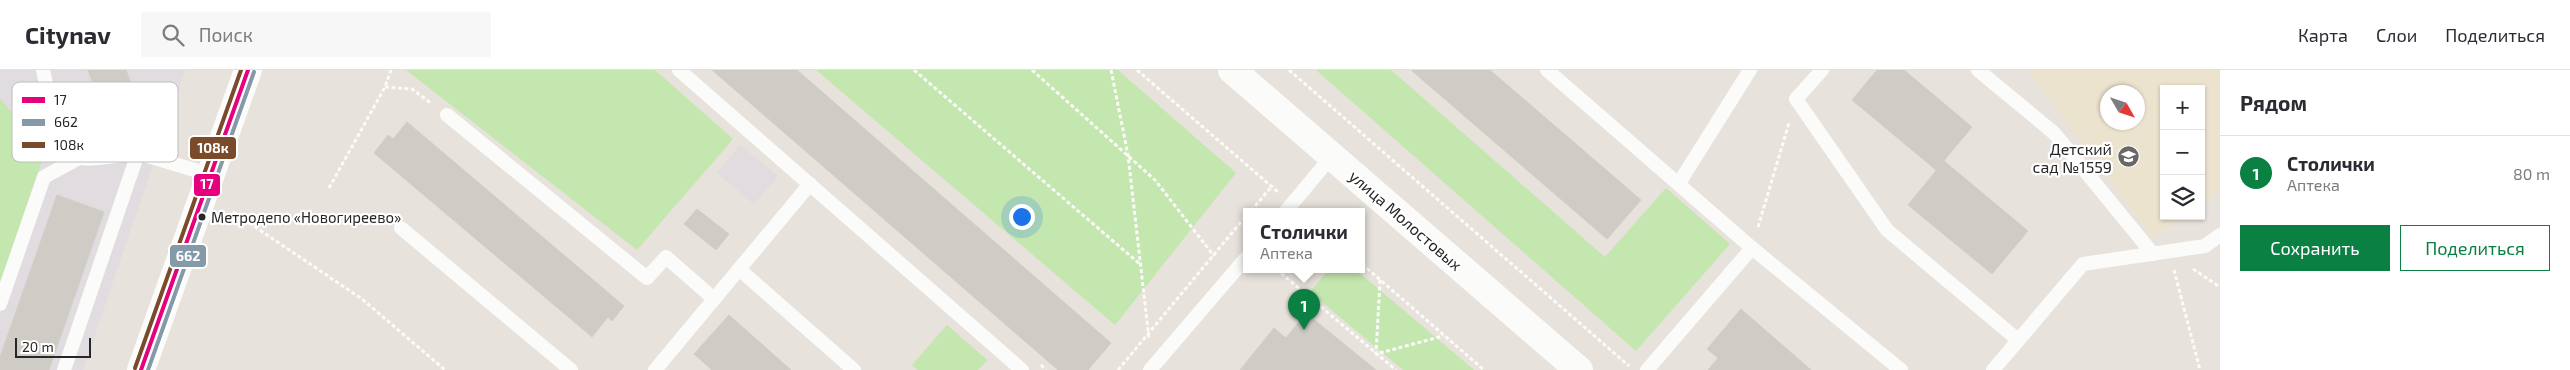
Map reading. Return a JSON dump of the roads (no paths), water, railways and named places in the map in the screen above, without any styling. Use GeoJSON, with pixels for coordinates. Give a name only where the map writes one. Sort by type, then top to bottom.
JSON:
{"type":"FeatureCollection","features":[{"type":"Feature","properties":{"kind":"street"},"geometry":{"type":"LineString","coordinates":[[141,370],[248,70]]}},
{"type":"Feature","properties":{"kind":"street","name":"улица Молостовых"},"geometry":{"type":"LineString","coordinates":[[1232,70],[1579,370]]}},
{"type":"Feature","properties":{"kind":"lane"},"geometry":{"type":"LineString","coordinates":[[680,70],[1022,370]]}},
{"type":"Feature","properties":{"kind":"lane"},"geometry":{"type":"LineString","coordinates":[[1547,70],[1752,248],[1901,370]]}},
{"type":"Feature","properties":{"kind":"lane"},"geometry":{"type":"LineString","coordinates":[[1679,183],[1750,70]]}},
{"type":"Feature","properties":{"kind":"lane"},"geometry":{"type":"LineString","coordinates":[[1822,70],[1796,99],[1887,230],[2018,340]]}},
{"type":"Feature","properties":{"kind":"lane"},"geometry":{"type":"LineString","coordinates":[[1978,70],[2054,132],[2153,254]]}},
{"type":"Feature","properties":{"kind":"lane"},"geometry":{"type":"LineString","coordinates":[[446,115],[647,278],[666,257],[714,299]]}},
{"type":"Feature","properties":{"kind":"lane"},"geometry":{"type":"LineString","coordinates":[[1289,208],[1332,156]]}},
{"type":"Feature","properties":{"kind":"lane"},"geometry":{"type":"LineString","coordinates":[[0,304],[44,177],[73,162]]}},
{"type":"Feature","properties":{"kind":"lane"},"geometry":{"type":"LineString","coordinates":[[64,370],[135,162]]}},
{"type":"Feature","properties":{"kind":"lane"},"geometry":{"type":"LineString","coordinates":[[168,162],[211,175]]}},
{"type":"Feature","properties":{"kind":"lane"},"geometry":{"type":"LineString","coordinates":[[655,370],[810,184]]}},
{"type":"Feature","properties":{"kind":"lane"},"geometry":{"type":"LineString","coordinates":[[401,228],[571,370]]}},
{"type":"Feature","properties":{"kind":"lane"},"geometry":{"type":"LineString","coordinates":[[1993,370],[2082,264],[2205,246],[2220,235]]}},
{"type":"Feature","properties":{"kind":"lane"},"geometry":{"type":"LineString","coordinates":[[1647,370],[1752,248]]}},
{"type":"Feature","properties":{"kind":"lane"},"geometry":{"type":"LineString","coordinates":[[1150,370],[1243,262]]}},
{"type":"Feature","properties":{"kind":"lane"},"geometry":{"type":"LineString","coordinates":[[739,270],[854,370]]}},
{"type":"Feature","properties":{"kind":"place","name":"Детский сад №1559"},"geometry":{"type":"Point","coordinates":[2128,157]}},
{"type":"Feature","properties":{"kind":"place","name":"Метродепо «Новогиреево»"},"geometry":{"type":"Point","coordinates":[202,217]}},
{"type":"Feature","properties":{"kind":"place","name":"Столички"},"geometry":{"type":"Point","coordinates":[1304,330]}}]}
